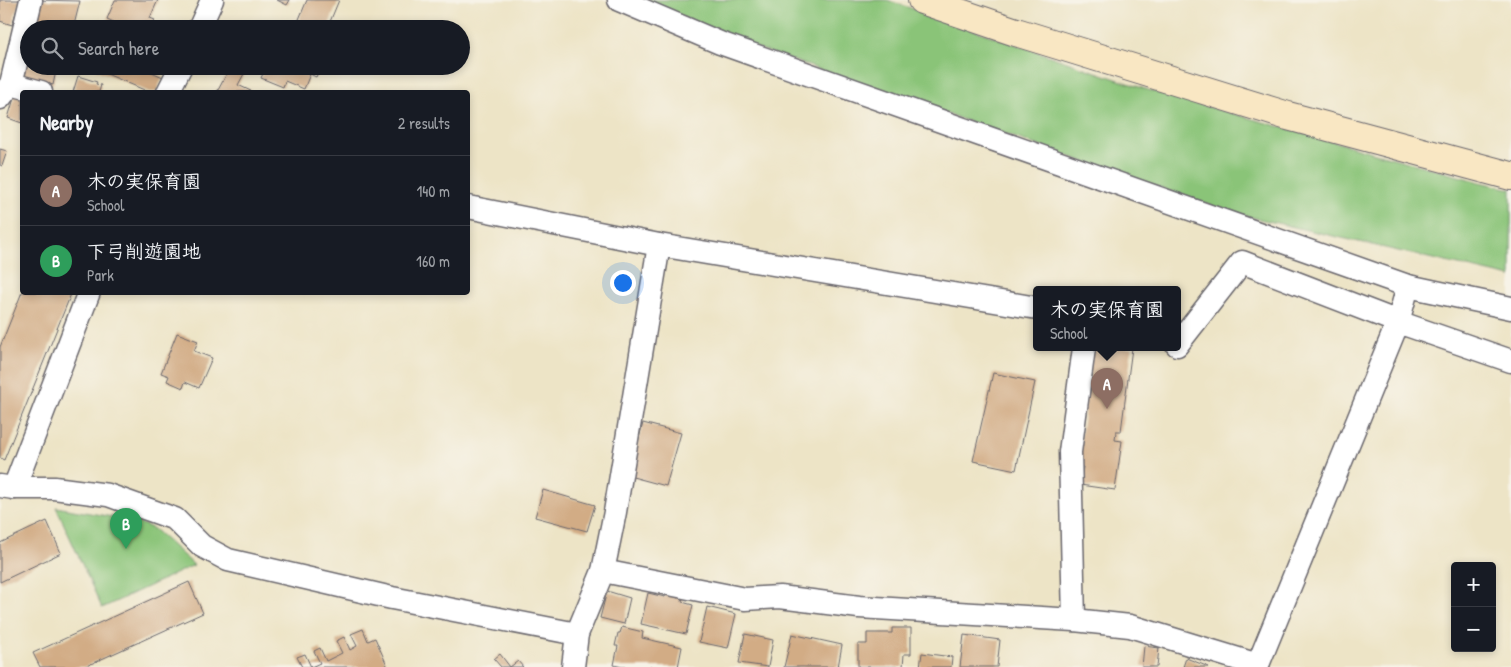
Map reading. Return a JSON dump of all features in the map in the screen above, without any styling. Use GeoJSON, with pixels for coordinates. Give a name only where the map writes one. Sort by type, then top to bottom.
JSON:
{"type":"FeatureCollection","features":[{"type":"Feature","properties":{"kind":"street"},"geometry":{"type":"LineString","coordinates":[[26,20],[31,0]]}},
{"type":"Feature","properties":{"kind":"street"},"geometry":{"type":"LineString","coordinates":[[203,20],[212,0]]}},
{"type":"Feature","properties":{"kind":"street"},"geometry":{"type":"LineString","coordinates":[[619,0],[720,43],[1408,286],[1511,308]]}},
{"type":"Feature","properties":{"kind":"street"},"geometry":{"type":"LineString","coordinates":[[922,0],[1016,32],[1288,116],[1511,176]]}},
{"type":"Feature","properties":{"kind":"street"},"geometry":{"type":"LineString","coordinates":[[20,40],[6,91],[20,91]]}},
{"type":"Feature","properties":{"kind":"street"},"geometry":{"type":"LineString","coordinates":[[169,90],[176,75]]}},
{"type":"Feature","properties":{"kind":"street"},"geometry":{"type":"LineString","coordinates":[[470,207],[659,244],[1033,307]]}},
{"type":"Feature","properties":{"kind":"street"},"geometry":{"type":"LineString","coordinates":[[573,667],[577,634],[603,571],[615,512],[659,244]]}},
{"type":"Feature","properties":{"kind":"street"},"geometry":{"type":"LineString","coordinates":[[1181,340],[1242,262],[1398,322],[1511,361]]}},
{"type":"Feature","properties":{"kind":"street"},"geometry":{"type":"LineString","coordinates":[[603,571],[745,599],[780,597],[868,607],[1074,620],[1130,626],[1257,666],[1398,322],[1408,286]]}},
{"type":"Feature","properties":{"kind":"street"},"geometry":{"type":"LineString","coordinates":[[88,295],[7,487],[54,488],[108,495],[175,519],[202,546],[228,560],[392,598],[577,634]]}},
{"type":"Feature","properties":{"kind":"street"},"geometry":{"type":"LineString","coordinates":[[1074,620],[1070,452],[1084,351]]}},
{"type":"Feature","properties":{"kind":"green space"},"geometry":{"type":"Polygon","coordinates":[[[643,0],[887,0],[1151,91],[1511,189],[1511,277],[1229,212],[740,42],[643,0]]]}},
{"type":"Feature","properties":{"kind":"green space"},"geometry":{"type":"Polygon","coordinates":[[[56,507],[135,521],[154,529],[194,565],[102,608],[56,507]]]}},
{"type":"Feature","properties":{"kind":"building"},"geometry":{"type":"Polygon","coordinates":[[[0,0],[20,0],[12,25],[0,21],[0,0]]]}},
{"type":"Feature","properties":{"kind":"building"},"geometry":{"type":"Polygon","coordinates":[[[35,0],[80,1],[75,20],[31,20],[35,0]]]}},
{"type":"Feature","properties":{"kind":"building"},"geometry":{"type":"Polygon","coordinates":[[[115,0],[158,0],[150,18],[155,20],[107,19],[115,0]]]}},
{"type":"Feature","properties":{"kind":"building"},"geometry":{"type":"Polygon","coordinates":[[[277,0],[290,0],[287,5],[277,0]]]}},
{"type":"Feature","properties":{"kind":"building"},"geometry":{"type":"Polygon","coordinates":[[[307,0],[339,0],[331,20],[299,20],[307,0]]]}},
{"type":"Feature","properties":{"kind":"building"},"geometry":{"type":"Polygon","coordinates":[[[22,75],[55,75],[53,85],[22,75]]]}},
{"type":"Feature","properties":{"kind":"building"},"geometry":{"type":"Polygon","coordinates":[[[109,75],[158,75],[163,77],[157,90],[144,90],[109,75]]]}},
{"type":"Feature","properties":{"kind":"building"},"geometry":{"type":"Polygon","coordinates":[[[226,75],[243,75],[238,85],[249,90],[218,90],[226,75]]]}},
{"type":"Feature","properties":{"kind":"building"},"geometry":{"type":"Polygon","coordinates":[[[262,75],[310,75],[304,89],[285,81],[283,87],[261,78],[262,75]]]}},
{"type":"Feature","properties":{"kind":"building"},"geometry":{"type":"Polygon","coordinates":[[[78,76],[101,85],[100,90],[74,90],[78,76]]]}},
{"type":"Feature","properties":{"kind":"building"},"geometry":{"type":"Polygon","coordinates":[[[15,95],[20,97],[20,122],[8,118],[15,95]]]}},
{"type":"Feature","properties":{"kind":"building"},"geometry":{"type":"Polygon","coordinates":[[[0,149],[7,151],[2,166],[0,165],[0,149]]]}},
{"type":"Feature","properties":{"kind":"building"},"geometry":{"type":"Polygon","coordinates":[[[21,295],[71,295],[4,460],[0,458],[0,347],[21,295]]]}},
{"type":"Feature","properties":{"kind":"building"},"geometry":{"type":"Polygon","coordinates":[[[177,333],[198,341],[194,351],[212,358],[199,388],[185,382],[183,388],[167,381],[169,376],[161,373],[177,333]]]}},
{"type":"Feature","properties":{"kind":"building"},"geometry":{"type":"Polygon","coordinates":[[[1093,351],[1132,351],[1121,431],[1116,431],[1115,440],[1122,441],[1115,490],[1080,485],[1083,467],[1077,466],[1093,351]]]}},
{"type":"Feature","properties":{"kind":"building"},"geometry":{"type":"Polygon","coordinates":[[[993,373],[1035,382],[1016,470],[973,461],[993,373]]]}},
{"type":"Feature","properties":{"kind":"building"},"geometry":{"type":"Polygon","coordinates":[[[643,423],[681,433],[666,486],[629,476],[643,423]]]}},
{"type":"Feature","properties":{"kind":"building"},"geometry":{"type":"Polygon","coordinates":[[[543,490],[595,505],[587,531],[535,517],[543,490]]]}},
{"type":"Feature","properties":{"kind":"building"},"geometry":{"type":"Polygon","coordinates":[[[47,521],[61,553],[0,582],[0,543],[47,521]]]}},
{"type":"Feature","properties":{"kind":"building"},"geometry":{"type":"Polygon","coordinates":[[[189,582],[203,613],[84,667],[40,667],[33,653],[189,582]]]}},
{"type":"Feature","properties":{"kind":"building"},"geometry":{"type":"Polygon","coordinates":[[[607,591],[630,598],[624,624],[600,618],[607,591]]]}},
{"type":"Feature","properties":{"kind":"building"},"geometry":{"type":"Polygon","coordinates":[[[648,593],[665,597],[666,594],[683,597],[682,602],[693,605],[686,634],[641,624],[648,593]]]}},
{"type":"Feature","properties":{"kind":"building"},"geometry":{"type":"Polygon","coordinates":[[[707,607],[736,614],[728,648],[699,642],[707,607]]]}},
{"type":"Feature","properties":{"kind":"building"},"geometry":{"type":"Polygon","coordinates":[[[622,627],[643,632],[642,638],[682,647],[678,667],[622,667],[614,665],[618,646],[615,646],[618,633],[620,633],[622,627]]]}},
{"type":"Feature","properties":{"kind":"building"},"geometry":{"type":"Polygon","coordinates":[[[892,628],[911,628],[911,654],[904,654],[903,667],[858,667],[858,644],[867,644],[867,633],[892,633],[892,628]]]}},
{"type":"Feature","properties":{"kind":"building"},"geometry":{"type":"Polygon","coordinates":[[[363,629],[368,641],[375,638],[387,665],[384,667],[311,667],[320,663],[314,651],[320,648],[326,661],[342,653],[336,641],[344,637],[350,650],[357,646],[351,634],[363,629]]]}},
{"type":"Feature","properties":{"kind":"building"},"geometry":{"type":"Polygon","coordinates":[[[745,634],[773,640],[768,667],[739,663],[745,634]]]}},
{"type":"Feature","properties":{"kind":"building"},"geometry":{"type":"Polygon","coordinates":[[[792,634],[842,645],[838,667],[784,667],[792,634]]]}},
{"type":"Feature","properties":{"kind":"building"},"geometry":{"type":"Polygon","coordinates":[[[964,635],[1000,640],[997,667],[960,667],[964,635]]]}},
{"type":"Feature","properties":{"kind":"building"},"geometry":{"type":"Polygon","coordinates":[[[1144,646],[1159,648],[1157,667],[1142,667],[1144,646]]]}},
{"type":"Feature","properties":{"kind":"building"},"geometry":{"type":"Polygon","coordinates":[[[922,653],[952,657],[951,667],[920,667],[922,653]]]}},
{"type":"Feature","properties":{"kind":"building"},"geometry":{"type":"Polygon","coordinates":[[[305,654],[311,667],[302,667],[297,657],[305,654]]]}},
{"type":"Feature","properties":{"kind":"building"},"geometry":{"type":"Polygon","coordinates":[[[500,654],[510,667],[501,667],[494,659],[500,654]]]}},
{"type":"Feature","properties":{"kind":"building"},"geometry":{"type":"Polygon","coordinates":[[[1186,658],[1209,667],[1183,667],[1186,658]]]}},
{"type":"Feature","properties":{"kind":"building"},"geometry":{"type":"Polygon","coordinates":[[[518,661],[523,667],[510,667],[518,661]]]}},
{"type":"Feature","properties":{"kind":"place","name":"木の実保育園"},"geometry":{"type":"Point","coordinates":[1107,409]}},
{"type":"Feature","properties":{"kind":"place","name":"下弓削遊園地"},"geometry":{"type":"Point","coordinates":[126,549]}}]}
